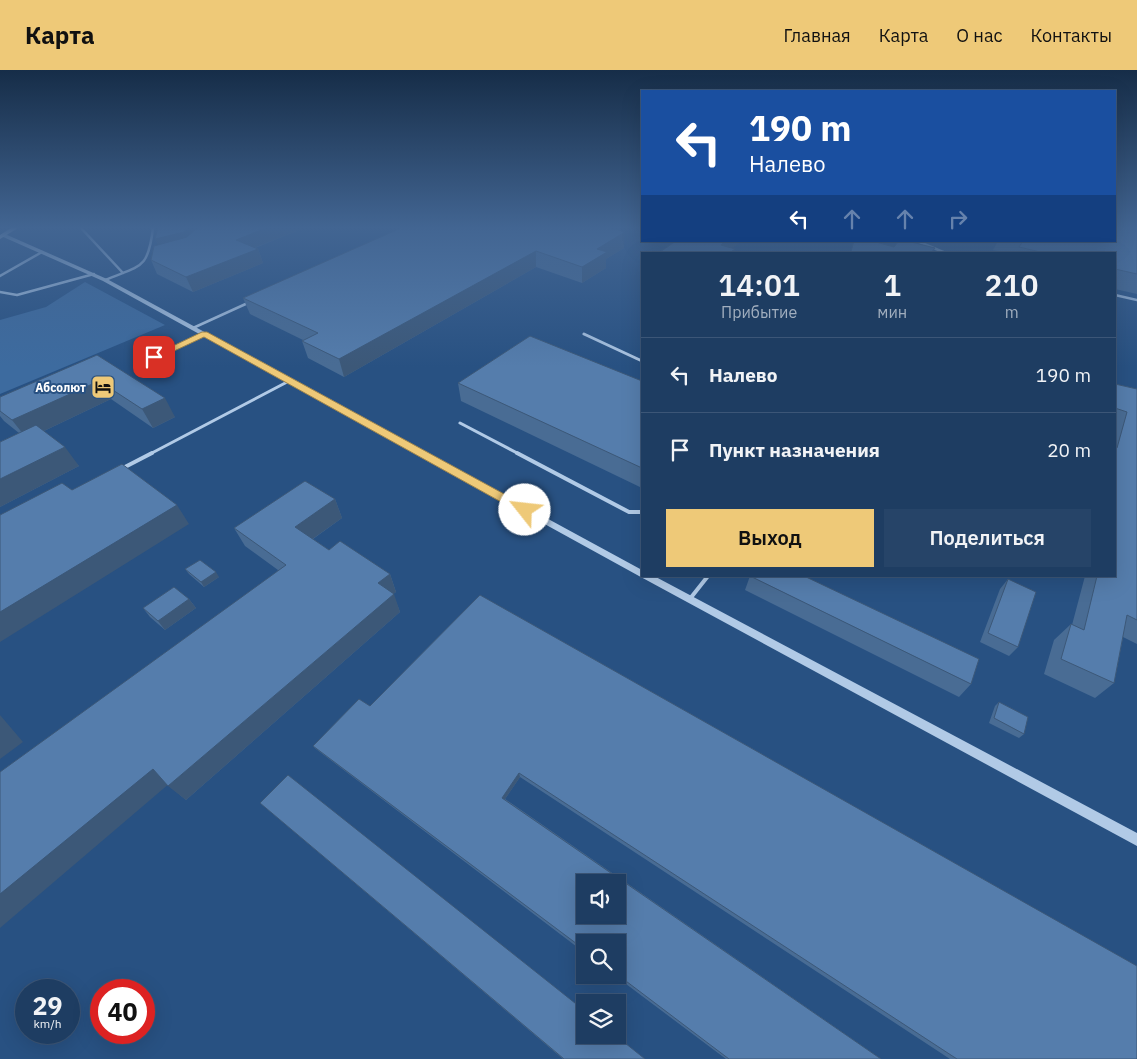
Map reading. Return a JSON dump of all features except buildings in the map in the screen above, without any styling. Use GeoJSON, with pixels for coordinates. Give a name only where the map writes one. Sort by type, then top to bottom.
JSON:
{"type":"FeatureCollection","features":[{"type":"Feature","properties":{"kind":"street"},"geometry":{"type":"LineString","coordinates":[[94,274],[641,573]]}},
{"type":"Feature","properties":{"kind":"street"},"geometry":{"type":"LineString","coordinates":[[648,577],[1137,840]]}},
{"type":"Feature","properties":{"kind":"lane"},"geometry":{"type":"LineString","coordinates":[[0,292],[17,295],[93,274]]}},
{"type":"Feature","properties":{"kind":"lane"},"geometry":{"type":"LineString","coordinates":[[105,280],[120,274]]}},
{"type":"Feature","properties":{"kind":"lane"},"geometry":{"type":"LineString","coordinates":[[1116,295],[1137,300]]}},
{"type":"Feature","properties":{"kind":"lane"},"geometry":{"type":"LineString","coordinates":[[193,328],[255,300]]}},
{"type":"Feature","properties":{"kind":"lane"},"geometry":{"type":"LineString","coordinates":[[138,365],[204,334]]}},
{"type":"Feature","properties":{"kind":"lane"},"geometry":{"type":"LineString","coordinates":[[584,334],[641,361]]}},
{"type":"Feature","properties":{"kind":"lane"},"geometry":{"type":"LineString","coordinates":[[121,470],[289,381]]}},
{"type":"Feature","properties":{"kind":"lane"},"geometry":{"type":"LineString","coordinates":[[460,423],[629,512],[641,512]]}},
{"type":"Feature","properties":{"kind":"lane"},"geometry":{"type":"LineString","coordinates":[[689,600],[707,577]]}},
{"type":"Feature","properties":{"kind":"shaded area"},"geometry":{"type":"Polygon","coordinates":[[[85,282],[165,325],[0,394],[0,320],[46,307],[85,282]]]}},
{"type":"Feature","properties":{"kind":"place","name":"Абсолют"},"geometry":{"type":"Point","coordinates":[103,387]}},
{"type":"Feature","properties":{"kind":"route"},"geometry":{"type":"LineString","coordinates":[[154,357],[204,334],[525,510]]}}]}
